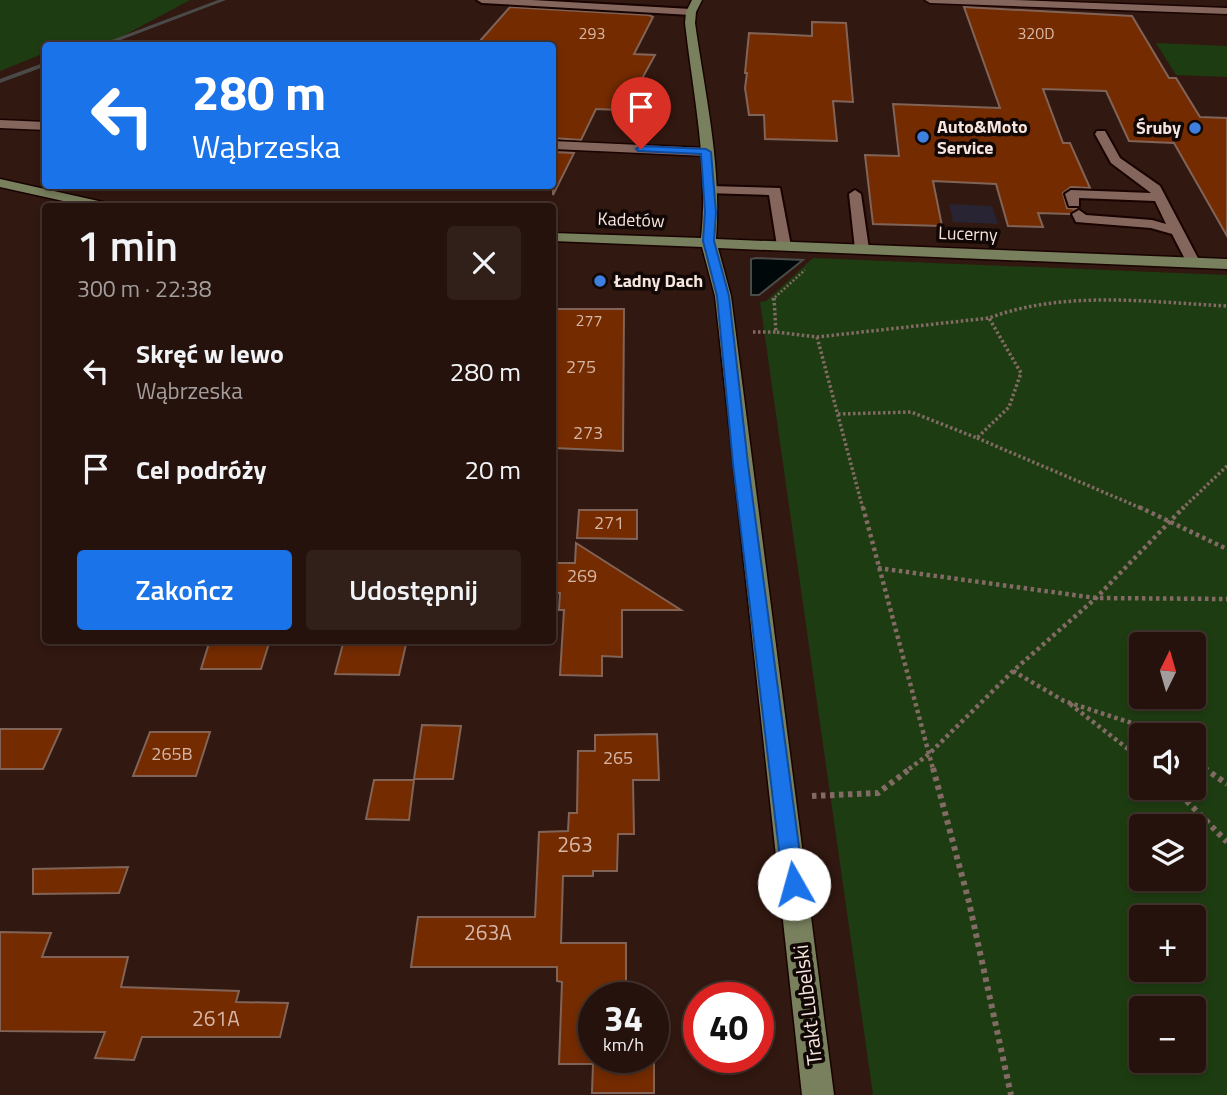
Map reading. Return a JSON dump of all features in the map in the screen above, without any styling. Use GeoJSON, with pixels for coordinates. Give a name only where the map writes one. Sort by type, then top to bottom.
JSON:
{"type":"FeatureCollection","features":[{"type":"Feature","properties":{"kind":"street"},"geometry":{"type":"LineString","coordinates":[[930,0],[1227,11]]}},
{"type":"Feature","properties":{"kind":"street","name":"Trakt Lubelski"},"geometry":{"type":"LineString","coordinates":[[694,6],[690,23],[710,190],[708,241],[723,296],[818,1095]]}},
{"type":"Feature","properties":{"kind":"street"},"geometry":{"type":"LineString","coordinates":[[0,124],[42,125]]}},
{"type":"Feature","properties":{"kind":"street"},"geometry":{"type":"LineString","coordinates":[[556,145],[706,152]]}},
{"type":"Feature","properties":{"kind":"street"},"geometry":{"type":"LineString","coordinates":[[0,183],[90,203]]}},
{"type":"Feature","properties":{"kind":"street","name":"Kadetów"},"geometry":{"type":"LineString","coordinates":[[556,237],[708,241]]}},
{"type":"Feature","properties":{"kind":"street","name":"Lucerny"},"geometry":{"type":"LineString","coordinates":[[708,241],[1227,264]]}},
{"type":"Feature","properties":{"kind":"lane"},"geometry":{"type":"LineString","coordinates":[[482,0],[694,6]]}},
{"type":"Feature","properties":{"kind":"lane"},"geometry":{"type":"LineString","coordinates":[[1101,134],[1115,160],[1155,189],[1193,262]]}},
{"type":"Feature","properties":{"kind":"lane"},"geometry":{"type":"LineString","coordinates":[[710,190],[775,191],[784,246]]}},
{"type":"Feature","properties":{"kind":"lane"},"geometry":{"type":"LineString","coordinates":[[855,194],[862,249]]}},
{"type":"Feature","properties":{"kind":"lane"},"geometry":{"type":"LineString","coordinates":[[1159,197],[1120,209],[1098,208],[1081,219],[1071,194],[1098,208],[1120,209],[1176,231]]}},
{"type":"Feature","properties":{"kind":"path"},"geometry":{"type":"LineString","coordinates":[[776,332],[772,300],[811,264]]}},
{"type":"Feature","properties":{"kind":"path"},"geometry":{"type":"LineString","coordinates":[[747,332],[817,337],[989,318],[1004,310],[1049,302],[1227,306]]}},
{"type":"Feature","properties":{"kind":"path"},"geometry":{"type":"LineString","coordinates":[[977,438],[1009,407],[1021,373],[989,318]]}},
{"type":"Feature","properties":{"kind":"path"},"geometry":{"type":"LineString","coordinates":[[817,337],[969,902],[1011,1095]]}},
{"type":"Feature","properties":{"kind":"path"},"geometry":{"type":"LineString","coordinates":[[838,414],[911,412],[1170,520],[1227,549]]}},
{"type":"Feature","properties":{"kind":"path"},"geometry":{"type":"LineString","coordinates":[[810,796],[877,793],[929,754],[1013,671],[1096,598],[1170,520],[1227,466]]}},
{"type":"Feature","properties":{"kind":"path"},"geometry":{"type":"LineString","coordinates":[[878,568],[1096,598],[1227,599]]}},
{"type":"Feature","properties":{"kind":"path"},"geometry":{"type":"LineString","coordinates":[[1013,671],[1064,701],[1129,750]]}},
{"type":"Feature","properties":{"kind":"path"},"geometry":{"type":"LineString","coordinates":[[1064,701],[1132,723]]}},
{"type":"Feature","properties":{"kind":"path"},"geometry":{"type":"LineString","coordinates":[[1206,769],[1227,784]]}},
{"type":"Feature","properties":{"kind":"path"},"geometry":{"type":"LineString","coordinates":[[1186,800],[1227,842]]}},
{"type":"Feature","properties":{"kind":"shaded area"},"geometry":{"type":"Polygon","coordinates":[[[949,204],[992,206],[998,224],[953,222],[949,204]]]}},
{"type":"Feature","properties":{"kind":"shaded area"},"geometry":{"type":"Polygon","coordinates":[[[751,259],[803,260],[759,295],[751,295],[751,259]]]}},
{"type":"Feature","properties":{"kind":"green space"},"geometry":{"type":"Polygon","coordinates":[[[0,0],[190,0],[112,42],[42,42],[42,54],[0,71],[0,0]]]}},
{"type":"Feature","properties":{"kind":"green space"},"geometry":{"type":"Polygon","coordinates":[[[1156,43],[1227,46],[1227,77],[1176,75],[1156,43]]]}},
{"type":"Feature","properties":{"kind":"green space"},"geometry":{"type":"Polygon","coordinates":[[[813,258],[1227,275],[1227,1095],[873,1095],[760,302],[766,301],[813,258]]]}},
{"type":"Feature","properties":{"kind":"building"},"geometry":{"type":"Polygon","coordinates":[[[510,7],[649,15],[653,17],[634,54],[655,55],[638,86],[629,85],[619,110],[596,109],[581,140],[556,138],[556,42],[480,41],[510,7]]]}},
{"type":"Feature","properties":{"kind":"building"},"geometry":{"type":"Polygon","coordinates":[[[964,7],[1132,16],[1169,78],[1176,78],[1200,117],[1227,118],[1227,236],[1174,143],[1129,141],[1106,91],[1043,89],[1063,143],[1070,143],[1090,188],[1071,187],[1063,193],[1067,208],[1076,209],[1070,214],[1038,213],[1043,227],[1008,226],[996,184],[933,181],[942,226],[873,224],[865,155],[899,156],[893,104],[1000,108],[964,7]]]}},
{"type":"Feature","properties":{"kind":"building"},"geometry":{"type":"Polygon","coordinates":[[[812,22],[846,23],[853,102],[833,101],[837,141],[765,139],[764,115],[749,115],[745,73],[749,33],[812,36],[812,22]]]}},
{"type":"Feature","properties":{"kind":"building"},"geometry":{"type":"Polygon","coordinates":[[[556,152],[574,153],[556,189],[556,152]]]}},
{"type":"Feature","properties":{"kind":"building"},"geometry":{"type":"Polygon","coordinates":[[[556,309],[624,309],[623,451],[556,448],[556,309]]]}},
{"type":"Feature","properties":{"kind":"building"},"geometry":{"type":"Polygon","coordinates":[[[579,510],[637,510],[637,539],[577,538],[579,510]]]}},
{"type":"Feature","properties":{"kind":"building"},"geometry":{"type":"Polygon","coordinates":[[[576,543],[681,610],[622,610],[622,657],[602,656],[602,676],[560,675],[564,610],[559,610],[560,593],[556,593],[556,563],[575,563],[576,543]]]}},
{"type":"Feature","properties":{"kind":"building"},"geometry":{"type":"Polygon","coordinates":[[[209,644],[269,644],[261,669],[201,669],[209,644]]]}},
{"type":"Feature","properties":{"kind":"building"},"geometry":{"type":"Polygon","coordinates":[[[343,644],[406,644],[399,675],[335,674],[343,644]]]}},
{"type":"Feature","properties":{"kind":"building"},"geometry":{"type":"Polygon","coordinates":[[[422,725],[461,726],[453,779],[414,779],[422,725]]]}},
{"type":"Feature","properties":{"kind":"building"},"geometry":{"type":"Polygon","coordinates":[[[0,729],[61,729],[43,769],[0,769],[0,729]]]}},
{"type":"Feature","properties":{"kind":"building"},"geometry":{"type":"Polygon","coordinates":[[[150,732],[210,732],[196,776],[133,776],[150,732]]]}},
{"type":"Feature","properties":{"kind":"building"},"geometry":{"type":"Polygon","coordinates":[[[657,734],[659,780],[633,780],[634,834],[618,834],[617,871],[593,871],[593,876],[563,876],[561,943],[626,943],[626,982],[578,982],[578,1064],[559,1064],[562,982],[557,981],[557,967],[411,967],[418,917],[535,917],[539,832],[568,831],[569,813],[577,813],[578,751],[595,751],[595,735],[657,734]]]}},
{"type":"Feature","properties":{"kind":"building"},"geometry":{"type":"Polygon","coordinates":[[[374,780],[414,780],[409,820],[366,819],[374,780]]]}},
{"type":"Feature","properties":{"kind":"building"},"geometry":{"type":"Polygon","coordinates":[[[128,867],[119,893],[33,894],[33,869],[128,867]]]}},
{"type":"Feature","properties":{"kind":"building"},"geometry":{"type":"Polygon","coordinates":[[[0,932],[51,933],[42,957],[128,957],[121,987],[239,991],[236,1002],[288,1003],[280,1037],[142,1037],[134,1060],[95,1058],[105,1032],[0,1031],[0,932]]]}},
{"type":"Feature","properties":{"kind":"building"},"geometry":{"type":"Polygon","coordinates":[[[593,1073],[654,1073],[654,1093],[592,1093],[593,1073]]]}},
{"type":"Feature","properties":{"kind":"waterway"},"geometry":{"type":"LineString","coordinates":[[109,42],[223,0]]}},
{"type":"Feature","properties":{"kind":"waterway"},"geometry":{"type":"LineString","coordinates":[[0,81],[42,65]]}},
{"type":"Feature","properties":{"kind":"place","name":"Śruby"},"geometry":{"type":"Point","coordinates":[1195,128]}},
{"type":"Feature","properties":{"kind":"place","name":"Auto&Moto Service"},"geometry":{"type":"Point","coordinates":[923,137]}},
{"type":"Feature","properties":{"kind":"place","name":"Ładny Dach"},"geometry":{"type":"Point","coordinates":[600,281]}},
{"type":"Feature","properties":{"kind":"route"},"geometry":{"type":"LineString","coordinates":[[641,149],[706,152],[711,212],[708,241],[723,296],[741,464],[794,884]]}}]}
